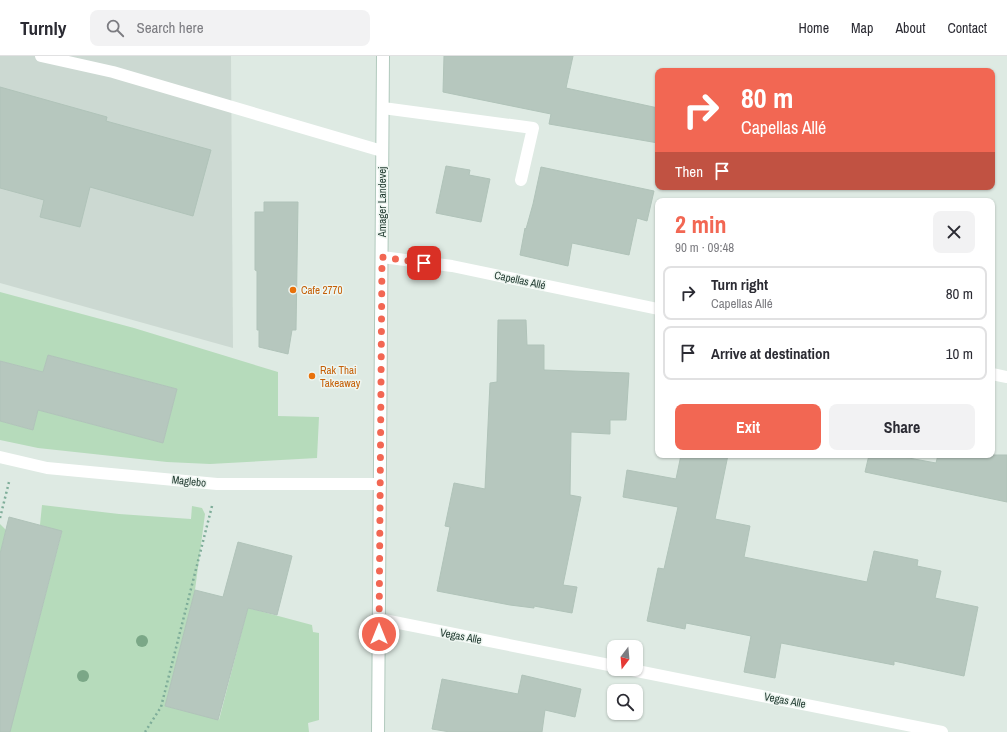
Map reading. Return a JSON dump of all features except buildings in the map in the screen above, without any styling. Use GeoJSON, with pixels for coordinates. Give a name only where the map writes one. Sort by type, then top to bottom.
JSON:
{"type":"FeatureCollection","features":[{"type":"Feature","properties":{"kind":"street"},"geometry":{"type":"LineString","coordinates":[[41,56],[113,72],[382,151]]}},
{"type":"Feature","properties":{"kind":"street","name":"Amager Landevej"},"geometry":{"type":"LineString","coordinates":[[378,732],[383,56]]}},
{"type":"Feature","properties":{"kind":"street"},"geometry":{"type":"LineString","coordinates":[[383,108],[533,128],[522,180]]}},
{"type":"Feature","properties":{"kind":"street","name":"Capellas Allé"},"geometry":{"type":"LineString","coordinates":[[382,257],[452,266],[655,307]]}},
{"type":"Feature","properties":{"kind":"street"},"geometry":{"type":"LineString","coordinates":[[995,374],[1007,376]]}},
{"type":"Feature","properties":{"kind":"street","name":"Maglebo"},"geometry":{"type":"LineString","coordinates":[[0,457],[47,468],[217,484],[380,484]]}},
{"type":"Feature","properties":{"kind":"street","name":"Vegas Alle"},"geometry":{"type":"LineString","coordinates":[[379,619],[607,665]]}},
{"type":"Feature","properties":{"kind":"street","name":"Vegas Alle"},"geometry":{"type":"LineString","coordinates":[[643,672],[942,732]]}},
{"type":"Feature","properties":{"kind":"path"},"geometry":{"type":"LineString","coordinates":[[0,518],[15,460]]}},
{"type":"Feature","properties":{"kind":"path"},"geometry":{"type":"LineString","coordinates":[[145,732],[161,707],[217,484]]}},
{"type":"Feature","properties":{"kind":"shaded area"},"geometry":{"type":"Polygon","coordinates":[[[0,56],[231,56],[233,348],[0,283],[0,56]]]}},
{"type":"Feature","properties":{"kind":"green space"},"geometry":{"type":"Polygon","coordinates":[[[0,292],[134,328],[278,372],[278,416],[319,417],[317,458],[210,464],[167,462],[38,448],[0,440],[0,421],[33,430],[38,410],[163,443],[177,389],[48,355],[43,372],[0,361],[0,292]]]}},
{"type":"Feature","properties":{"kind":"green space"},"geometry":{"type":"Polygon","coordinates":[[[42,505],[119,514],[191,519],[192,506],[202,508],[205,514],[195,590],[165,706],[219,720],[248,608],[312,625],[313,632],[319,633],[319,720],[308,723],[309,732],[0,732],[0,697],[18,701],[62,532],[40,525],[42,505]]]}},
{"type":"Feature","properties":{"kind":"green space"},"geometry":{"type":"Polygon","coordinates":[[[0,524],[6,530],[0,554],[0,524]]]}},
{"type":"Feature","properties":{"kind":"place","name":"Cafe 2770"},"geometry":{"type":"Point","coordinates":[293,290]}},
{"type":"Feature","properties":{"kind":"place","name":"Rak Thai Takeaway"},"geometry":{"type":"Point","coordinates":[312,376]}},
{"type":"Feature","properties":{"kind":"route"},"geometry":{"type":"LineString","coordinates":[[379,634],[382,257],[424,263]]}}]}
